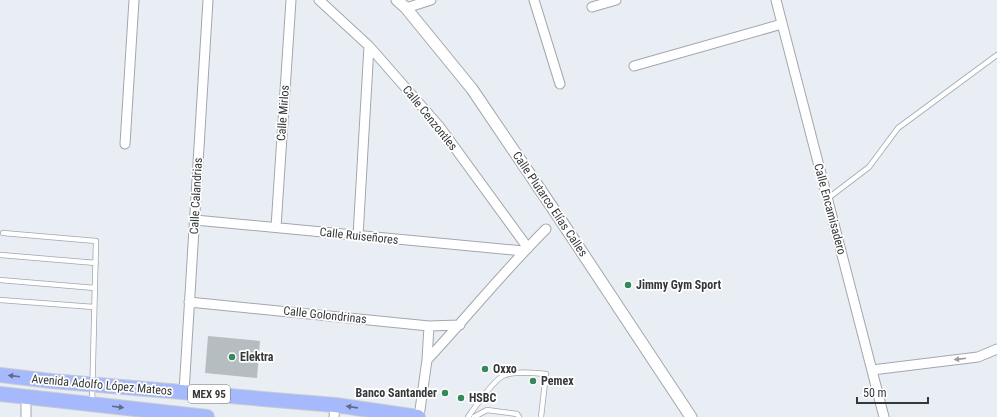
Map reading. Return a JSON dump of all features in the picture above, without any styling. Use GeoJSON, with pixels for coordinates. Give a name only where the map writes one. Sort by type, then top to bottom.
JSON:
{"type":"FeatureCollection","features":[{"type":"Feature","properties":{"kind":"main road","name":"Avenida Adolfo López Mateos"},"geometry":{"type":"LineString","coordinates":[[0,375],[92,385],[184,392],[334,411],[418,417]]}},
{"type":"Feature","properties":{"kind":"main road"},"geometry":{"type":"LineString","coordinates":[[51,381],[52,399]]}},
{"type":"Feature","properties":{"kind":"main road","name":"Avenida Adolfo López Mateos"},"geometry":{"type":"LineString","coordinates":[[0,394],[187,416],[207,417]]}},
{"type":"Feature","properties":{"kind":"street"},"geometry":{"type":"LineString","coordinates":[[125,144],[134,0]]}},
{"type":"Feature","properties":{"kind":"street","name":"Calle Calandrias"},"geometry":{"type":"LineString","coordinates":[[184,392],[208,0]]}},
{"type":"Feature","properties":{"kind":"street","name":"Calle Mirlos"},"geometry":{"type":"LineString","coordinates":[[276,227],[291,0]]}},
{"type":"Feature","properties":{"kind":"street","name":"Calle Cenzontles"},"geometry":{"type":"LineString","coordinates":[[319,0],[369,46],[439,126],[526,249]]}},
{"type":"Feature","properties":{"kind":"street","name":"Calle Plutarco Elías Calles"},"geometry":{"type":"LineString","coordinates":[[397,0],[406,8],[472,89],[691,417]]}},
{"type":"Feature","properties":{"kind":"street"},"geometry":{"type":"LineString","coordinates":[[406,8],[431,0]]}},
{"type":"Feature","properties":{"kind":"street"},"geometry":{"type":"LineString","coordinates":[[534,0],[560,84]]}},
{"type":"Feature","properties":{"kind":"street"},"geometry":{"type":"LineString","coordinates":[[592,6],[616,0]]}},
{"type":"Feature","properties":{"kind":"street","name":"Calle Encamisadero"},"geometry":{"type":"LineString","coordinates":[[776,0],[884,417]]}},
{"type":"Feature","properties":{"kind":"street"},"geometry":{"type":"LineString","coordinates":[[634,66],[782,24]]}},
{"type":"Feature","properties":{"kind":"street"},"geometry":{"type":"LineString","coordinates":[[358,236],[369,46]]}},
{"type":"Feature","properties":{"kind":"street","name":"Calle Ruiseñores"},"geometry":{"type":"LineString","coordinates":[[195,220],[358,236],[526,249]]}},
{"type":"Feature","properties":{"kind":"street"},"geometry":{"type":"LineString","coordinates":[[427,360],[460,325],[526,249],[546,229]]}},
{"type":"Feature","properties":{"kind":"street","name":"Calle Golondrinas"},"geometry":{"type":"LineString","coordinates":[[189,302],[429,326],[460,325]]}},
{"type":"Feature","properties":{"kind":"street"},"geometry":{"type":"LineString","coordinates":[[418,417],[427,360],[429,326]]}},
{"type":"Feature","properties":{"kind":"street"},"geometry":{"type":"LineString","coordinates":[[872,370],[978,357],[997,352]]}},
{"type":"Feature","properties":{"kind":"street"},"geometry":{"type":"LineString","coordinates":[[26,396],[26,417]]}},
{"type":"Feature","properties":{"kind":"lane"},"geometry":{"type":"LineString","coordinates":[[827,199],[869,167],[898,128],[997,55]]}},
{"type":"Feature","properties":{"kind":"lane"},"geometry":{"type":"LineString","coordinates":[[3,234],[96,240],[92,404]]}},
{"type":"Feature","properties":{"kind":"lane"},"geometry":{"type":"LineString","coordinates":[[1,255],[96,263]]}},
{"type":"Feature","properties":{"kind":"lane"},"geometry":{"type":"LineString","coordinates":[[0,280],[95,288]]}},
{"type":"Feature","properties":{"kind":"lane"},"geometry":{"type":"LineString","coordinates":[[0,300],[94,307]]}},
{"type":"Feature","properties":{"kind":"lane"},"geometry":{"type":"LineString","coordinates":[[468,417],[494,383],[504,375],[519,372],[546,374],[541,417]]}},
{"type":"Feature","properties":{"kind":"lane"},"geometry":{"type":"LineString","coordinates":[[474,417],[487,410],[517,414],[519,417]]}},
{"type":"Feature","properties":{"kind":"building","name":"Elektra"},"geometry":{"type":"Polygon","coordinates":[[[208,336],[260,341],[257,378],[205,373],[208,336]]]}},
{"type":"Feature","properties":{"kind":"place","name":"Jimmy Gym Sport"},"geometry":{"type":"Point","coordinates":[628,285]}},
{"type":"Feature","properties":{"kind":"place","name":"Elektra"},"geometry":{"type":"Point","coordinates":[232,357]}},
{"type":"Feature","properties":{"kind":"place","name":"Oxxo"},"geometry":{"type":"Point","coordinates":[485,369]}},
{"type":"Feature","properties":{"kind":"place","name":"Pemex"},"geometry":{"type":"Point","coordinates":[533,381]}},
{"type":"Feature","properties":{"kind":"place","name":"Banco Santander"},"geometry":{"type":"Point","coordinates":[445,393]}},
{"type":"Feature","properties":{"kind":"place","name":"HSBC"},"geometry":{"type":"Point","coordinates":[461,398]}}]}
